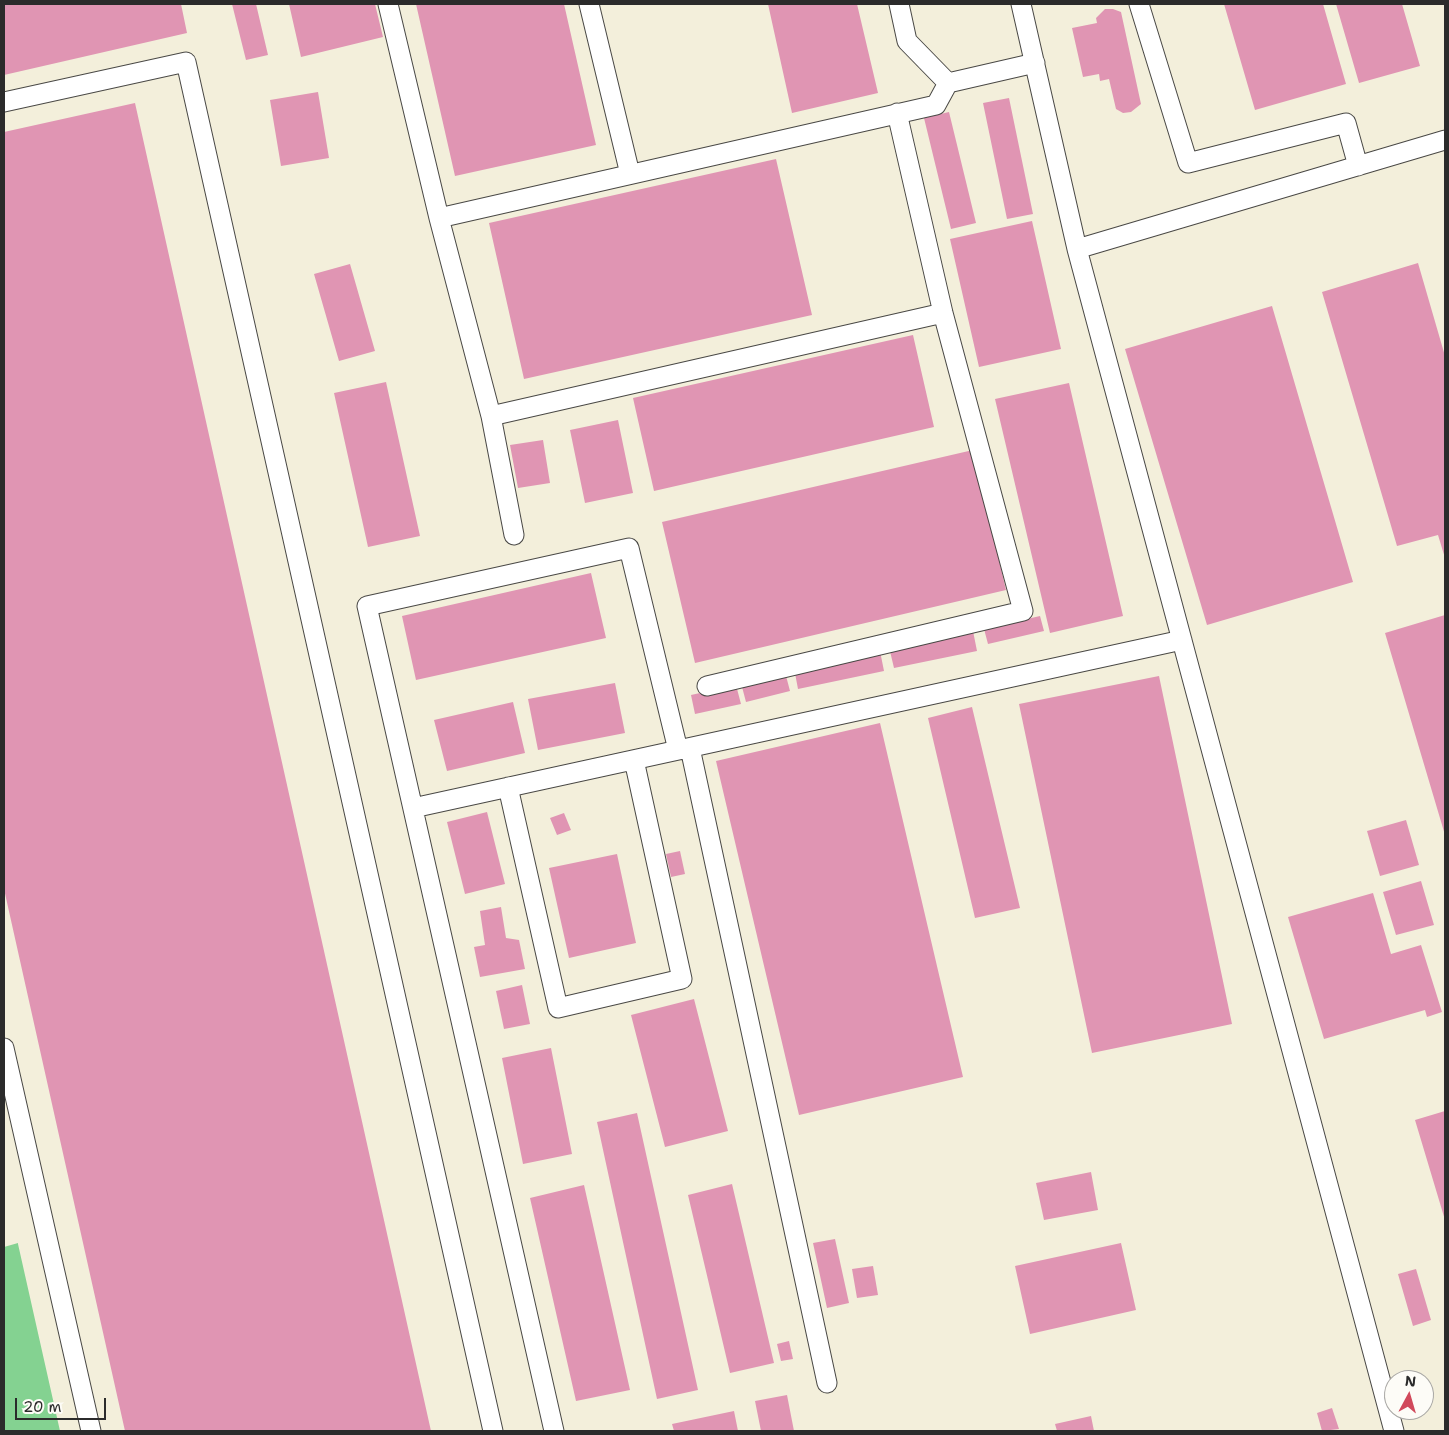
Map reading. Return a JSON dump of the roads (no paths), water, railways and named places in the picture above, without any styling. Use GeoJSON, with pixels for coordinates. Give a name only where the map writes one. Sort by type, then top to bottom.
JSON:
{"type":"FeatureCollection","features":[{"type":"Feature","properties":{"kind":"lane"},"geometry":{"type":"LineString","coordinates":[[388,4],[439,218],[491,416],[514,535]]}},
{"type":"Feature","properties":{"kind":"lane"},"geometry":{"type":"LineString","coordinates":[[589,4],[630,174]]}},
{"type":"Feature","properties":{"kind":"lane"},"geometry":{"type":"LineString","coordinates":[[899,4],[907,41],[948,83]]}},
{"type":"Feature","properties":{"kind":"lane"},"geometry":{"type":"LineString","coordinates":[[1021,4],[1077,250],[1394,1431]]}},
{"type":"Feature","properties":{"kind":"lane"},"geometry":{"type":"LineString","coordinates":[[1139,4],[1188,163],[1346,123],[1358,166]]}},
{"type":"Feature","properties":{"kind":"lane"},"geometry":{"type":"LineString","coordinates":[[4,102],[186,62],[493,1431]]}},
{"type":"Feature","properties":{"kind":"lane"},"geometry":{"type":"LineString","coordinates":[[439,218],[936,105],[948,83],[1035,63]]}},
{"type":"Feature","properties":{"kind":"lane"},"geometry":{"type":"LineString","coordinates":[[707,686],[1024,611],[943,313],[897,113]]}},
{"type":"Feature","properties":{"kind":"lane"},"geometry":{"type":"LineString","coordinates":[[1077,250],[1445,140]]}},
{"type":"Feature","properties":{"kind":"lane"},"geometry":{"type":"LineString","coordinates":[[491,416],[943,313]]}},
{"type":"Feature","properties":{"kind":"lane"},"geometry":{"type":"LineString","coordinates":[[554,1431],[367,606],[629,548],[684,749],[826,1383]]}},
{"type":"Feature","properties":{"kind":"lane"},"geometry":{"type":"LineString","coordinates":[[414,808],[1182,640]]}},
{"type":"Feature","properties":{"kind":"lane"},"geometry":{"type":"LineString","coordinates":[[508,787],[558,1008],[682,979],[634,760]]}},
{"type":"Feature","properties":{"kind":"lane"},"geometry":{"type":"LineString","coordinates":[[4,1048],[91,1431]]}}]}
